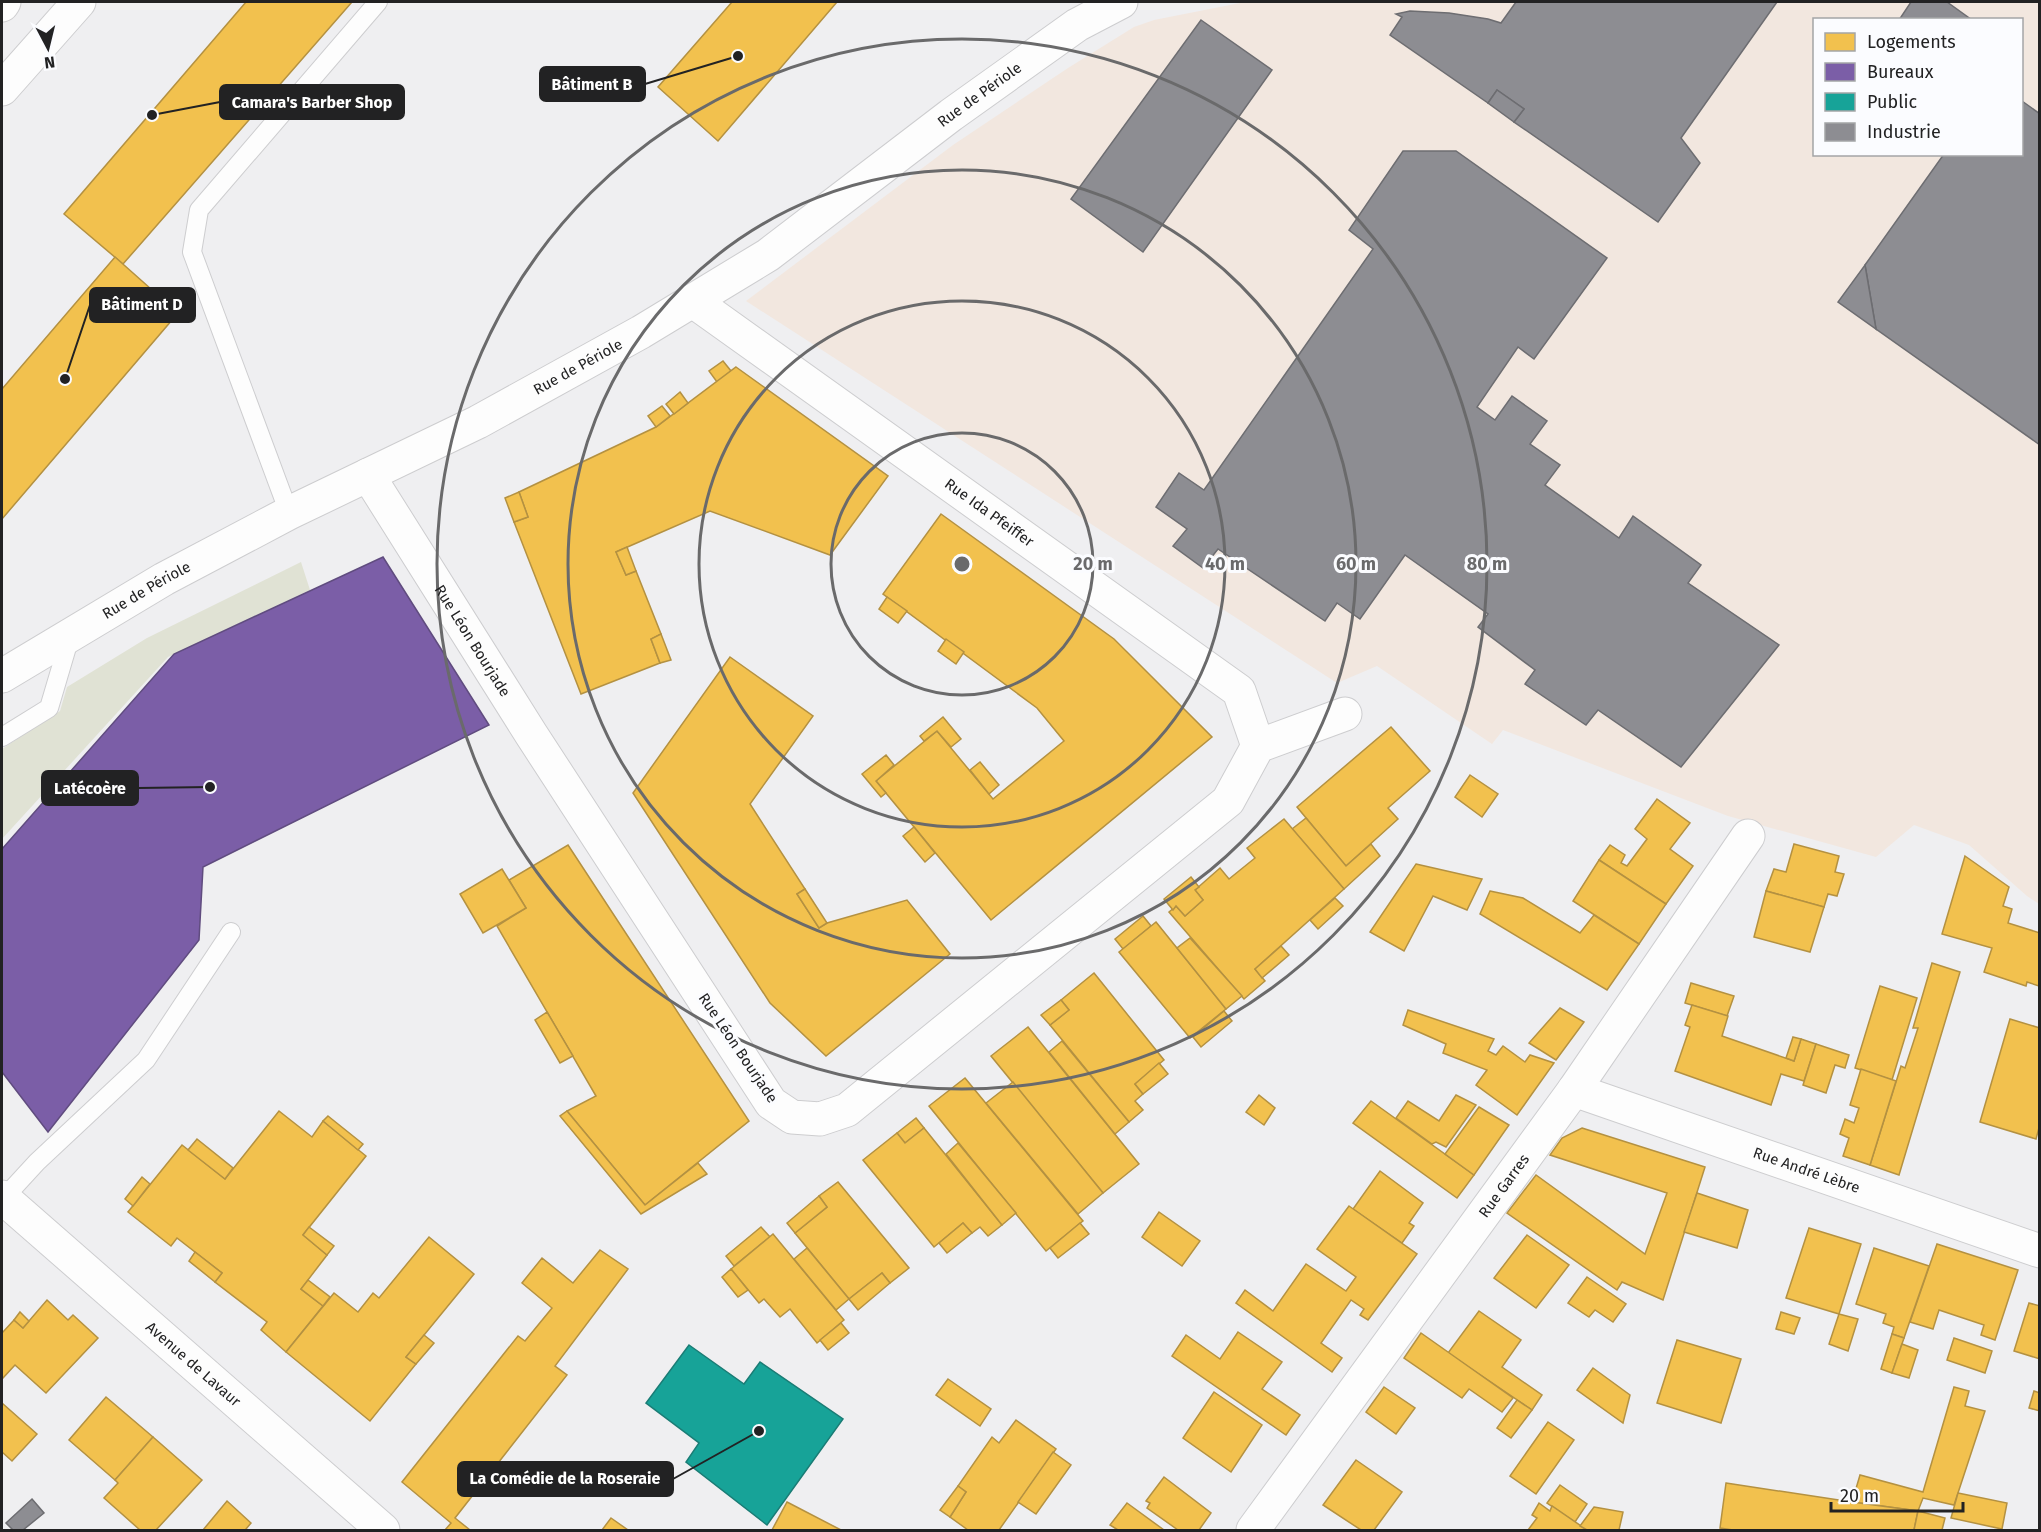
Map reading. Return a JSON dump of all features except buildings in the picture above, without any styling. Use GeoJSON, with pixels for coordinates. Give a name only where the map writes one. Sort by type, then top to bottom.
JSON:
{"type":"FeatureCollection","features":[{"type":"Feature","properties":{"kind":"street"},"geometry":{"type":"LineString","coordinates":[[2,89],[79,2]]}},
{"type":"Feature","properties":{"kind":"street","name":"Rue de Périole"},"geometry":{"type":"LineString","coordinates":[[2,676],[164,579],[289,513],[478,422],[693,301],[768,255],[951,115],[1077,25],[1121,2]]}},
{"type":"Feature","properties":{"kind":"street","name":"Rue Ida Pfeiffer"},"geometry":{"type":"LineString","coordinates":[[693,301],[1239,691],[1258,746]]}},
{"type":"Feature","properties":{"kind":"street","name":"Rue Léon Bourjade"},"geometry":{"type":"LineString","coordinates":[[368,475],[531,734],[771,1103],[792,1117],[820,1119],[847,1110],[1228,801],[1258,746]]}},
{"type":"Feature","properties":{"kind":"street"},"geometry":{"type":"LineString","coordinates":[[1258,746],[1345,714]]}},
{"type":"Feature","properties":{"kind":"street","name":"Rue Garres"},"geometry":{"type":"LineString","coordinates":[[1253,1530],[1574,1090],[1748,836]]}},
{"type":"Feature","properties":{"kind":"street","name":"Rue André Lèbre"},"geometry":{"type":"LineString","coordinates":[[1574,1090],[2040,1251]]}},
{"type":"Feature","properties":{"kind":"street","name":"Avenue de Lavaur"},"geometry":{"type":"LineString","coordinates":[[2,1198],[383,1530]]}},
{"type":"Feature","properties":{"kind":"lane"},"geometry":{"type":"LineString","coordinates":[[289,513],[192,252],[199,210],[378,2]]}},
{"type":"Feature","properties":{"kind":"lane"},"geometry":{"type":"LineString","coordinates":[[2,737],[49,708],[71,633]]}},
{"type":"Feature","properties":{"kind":"lane"},"geometry":{"type":"LineString","coordinates":[[2,1198],[146,1060],[231,932]]}},
{"type":"Feature","properties":{"kind":"shaded area"},"geometry":{"type":"Polygon","coordinates":[[[1245,2],[2039,2],[2039,904],[1969,845],[1914,825],[1876,857],[1728,816],[1503,730],[1492,744],[1377,666],[1337,683],[746,301],[953,145],[1134,27],[1154,20],[1245,2]]]}},
{"type":"Feature","properties":{"kind":"shaded area"},"geometry":{"type":"Polygon","coordinates":[[[301,562],[310,590],[168,657],[2,839],[2,749],[60,711],[67,687],[147,638],[301,562]]]}},
{"type":"Feature","properties":{"kind":"place","name":"Bâtiment B"},"geometry":{"type":"Point","coordinates":[738,56]}},
{"type":"Feature","properties":{"kind":"place","name":"Camara's Barber Shop"},"geometry":{"type":"Point","coordinates":[152,115]}},
{"type":"Feature","properties":{"kind":"place","name":"Bâtiment D"},"geometry":{"type":"Point","coordinates":[65,379]}},
{"type":"Feature","properties":{"kind":"place","name":"Latécoère"},"geometry":{"type":"Point","coordinates":[210,787]}},
{"type":"Feature","properties":{"kind":"place","name":"La Comédie de la Roseraie"},"geometry":{"type":"Point","coordinates":[759,1431]}}]}
